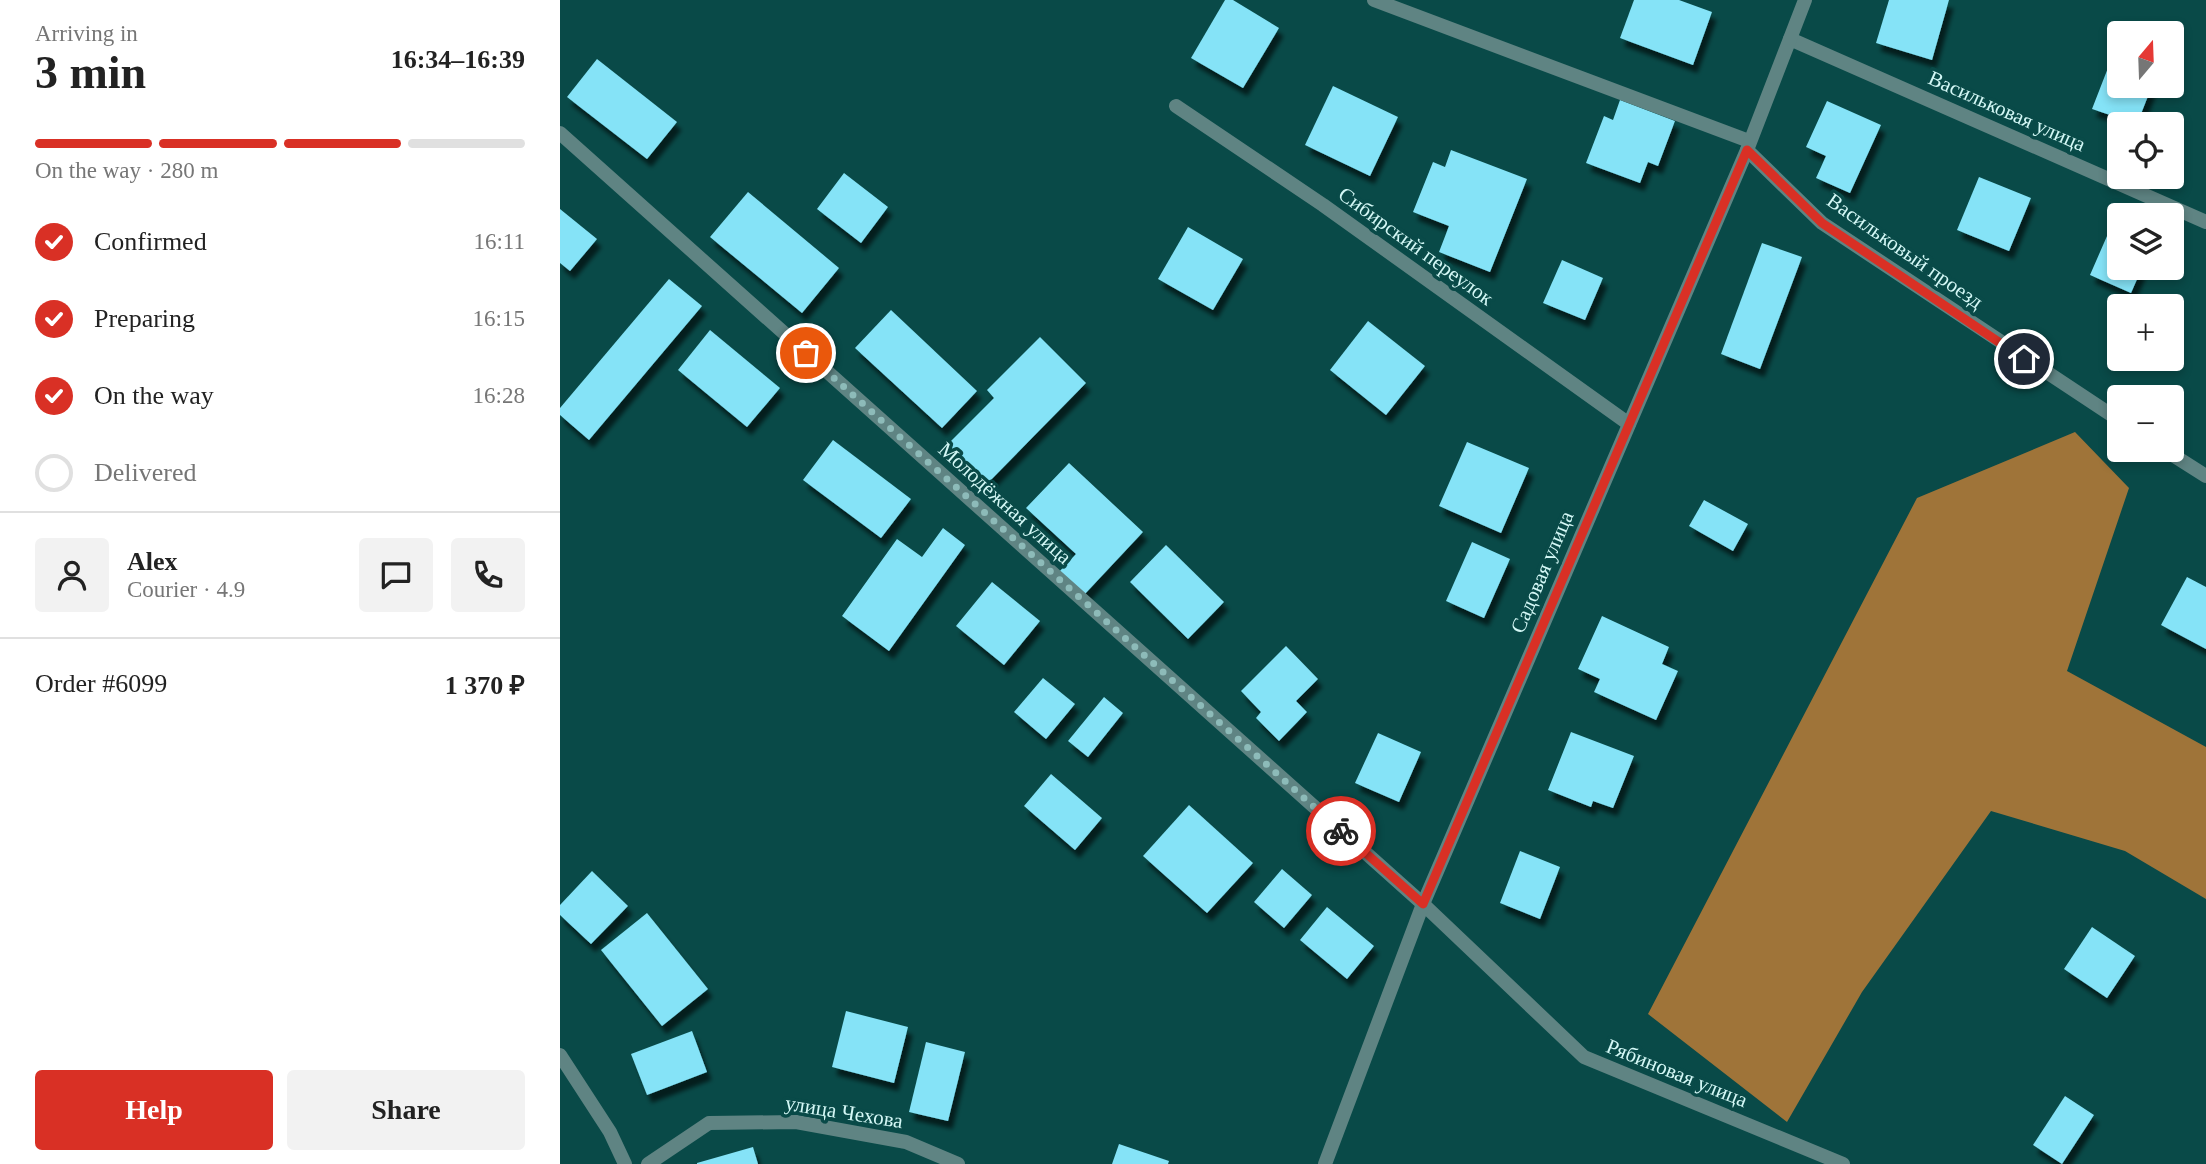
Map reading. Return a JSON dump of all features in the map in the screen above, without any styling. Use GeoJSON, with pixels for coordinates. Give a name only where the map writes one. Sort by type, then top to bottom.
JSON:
{"type":"FeatureCollection","features":[{"type":"Feature","properties":{"kind":"street"},"geometry":{"type":"LineString","coordinates":[[1374,0],[1748,146]]}},
{"type":"Feature","properties":{"kind":"street","name":"Садовая улица"},"geometry":{"type":"LineString","coordinates":[[1325,1164],[1423,904],[1748,146],[1805,0]]}},
{"type":"Feature","properties":{"kind":"street","name":"Васильковая улица"},"geometry":{"type":"LineString","coordinates":[[1790,39],[2206,222]]}},
{"type":"Feature","properties":{"kind":"street","name":"Сибирский переулок"},"geometry":{"type":"LineString","coordinates":[[1176,106],[1323,205],[1629,424]]}},
{"type":"Feature","properties":{"kind":"street","name":"Молодёжная улица"},"geometry":{"type":"LineString","coordinates":[[560,132],[1423,904]]}},
{"type":"Feature","properties":{"kind":"street","name":"Васильковый проезд"},"geometry":{"type":"LineString","coordinates":[[1748,146],[1822,223],[2107,412]]}},
{"type":"Feature","properties":{"kind":"street"},"geometry":{"type":"LineString","coordinates":[[2184,462],[2206,476]]}},
{"type":"Feature","properties":{"kind":"street","name":"Рябиновая улица"},"geometry":{"type":"LineString","coordinates":[[1423,904],[1584,1057],[1843,1164]]}},
{"type":"Feature","properties":{"kind":"street"},"geometry":{"type":"LineString","coordinates":[[560,1055],[610,1132],[625,1164]]}},
{"type":"Feature","properties":{"kind":"street","name":"улица Чехова"},"geometry":{"type":"LineString","coordinates":[[648,1164],[709,1122],[796,1122],[906,1142],[958,1164]]}},
{"type":"Feature","properties":{"kind":"shaded area"},"geometry":{"type":"Polygon","coordinates":[[[2075,432],[2129,488],[2067,671],[2206,747],[2206,899],[2125,851],[1991,811],[1862,992],[1787,1122],[1648,1014],[1917,498],[2075,432]]]}},
{"type":"Feature","properties":{"kind":"building"},"geometry":{"type":"Polygon","coordinates":[[[1225,0],[1233,0],[1279,28],[1243,88],[1191,58],[1225,0]]]}},
{"type":"Feature","properties":{"kind":"building"},"geometry":{"type":"Polygon","coordinates":[[[1634,0],[1679,0],[1712,12],[1693,65],[1620,38],[1634,0]]]}},
{"type":"Feature","properties":{"kind":"building"},"geometry":{"type":"Polygon","coordinates":[[[1889,0],[1949,0],[1932,60],[1876,43],[1889,0]]]}},
{"type":"Feature","properties":{"kind":"building"},"geometry":{"type":"Polygon","coordinates":[[[597,59],[677,122],[647,159],[567,97],[597,59]]]}},
{"type":"Feature","properties":{"kind":"building"},"geometry":{"type":"Polygon","coordinates":[[[2107,70],[2107,98],[2147,98],[2142,112],[2107,114],[2092,109],[2107,70]]]}},
{"type":"Feature","properties":{"kind":"building"},"geometry":{"type":"Polygon","coordinates":[[[1333,86],[1398,117],[1370,176],[1305,145],[1333,86]]]}},
{"type":"Feature","properties":{"kind":"building"},"geometry":{"type":"Polygon","coordinates":[[[1620,100],[1675,121],[1658,166],[1648,162],[1640,183],[1586,163],[1604,116],[1613,120],[1620,100]]]}},
{"type":"Feature","properties":{"kind":"building"},"geometry":{"type":"Polygon","coordinates":[[[1827,101],[1881,125],[1850,193],[1816,178],[1826,156],[1806,147],[1827,101]]]}},
{"type":"Feature","properties":{"kind":"building"},"geometry":{"type":"Polygon","coordinates":[[[1451,150],[1527,179],[1490,272],[1439,252],[1449,226],[1413,212],[1433,162],[1445,167],[1451,150]]]}},
{"type":"Feature","properties":{"kind":"building"},"geometry":{"type":"Polygon","coordinates":[[[844,173],[888,207],[861,243],[817,209],[844,173]]]}},
{"type":"Feature","properties":{"kind":"building"},"geometry":{"type":"Polygon","coordinates":[[[1979,177],[2031,198],[2009,251],[1957,230],[1979,177]]]}},
{"type":"Feature","properties":{"kind":"building"},"geometry":{"type":"Polygon","coordinates":[[[748,192],[839,268],[802,313],[710,237],[748,192]]]}},
{"type":"Feature","properties":{"kind":"building"},"geometry":{"type":"Polygon","coordinates":[[[560,209],[597,239],[570,271],[560,263],[560,209]]]}},
{"type":"Feature","properties":{"kind":"building"},"geometry":{"type":"Polygon","coordinates":[[[1188,227],[1243,259],[1213,310],[1158,279],[1188,227]]]}},
{"type":"Feature","properties":{"kind":"building"},"geometry":{"type":"Polygon","coordinates":[[[2107,236],[2107,280],[2137,280],[2131,293],[2090,275],[2107,236]]]}},
{"type":"Feature","properties":{"kind":"building"},"geometry":{"type":"Polygon","coordinates":[[[1762,243],[1802,257],[1760,369],[1721,354],[1762,243]]]}},
{"type":"Feature","properties":{"kind":"building"},"geometry":{"type":"Polygon","coordinates":[[[1562,260],[1603,278],[1585,320],[1543,303],[1562,260]]]}},
{"type":"Feature","properties":{"kind":"building"},"geometry":{"type":"Polygon","coordinates":[[[669,279],[702,306],[589,440],[560,415],[560,408],[669,279]]]}},
{"type":"Feature","properties":{"kind":"building"},"geometry":{"type":"Polygon","coordinates":[[[891,310],[977,391],[942,428],[855,348],[891,310]]]}},
{"type":"Feature","properties":{"kind":"building"},"geometry":{"type":"Polygon","coordinates":[[[1368,321],[1425,366],[1386,415],[1330,370],[1368,321]]]}},
{"type":"Feature","properties":{"kind":"building"},"geometry":{"type":"Polygon","coordinates":[[[710,330],[780,388],[747,427],[678,370],[710,330]]]}},
{"type":"Feature","properties":{"kind":"building"},"geometry":{"type":"Polygon","coordinates":[[[1040,337],[1086,383],[985,486],[945,447],[994,398],[987,390],[1040,337]]]}},
{"type":"Feature","properties":{"kind":"building"},"geometry":{"type":"Polygon","coordinates":[[[833,440],[911,499],[881,538],[803,480],[833,440]]]}},
{"type":"Feature","properties":{"kind":"building"},"geometry":{"type":"Polygon","coordinates":[[[1467,442],[1529,468],[1501,533],[1439,506],[1467,442]]]}},
{"type":"Feature","properties":{"kind":"building"},"geometry":{"type":"Polygon","coordinates":[[[1069,463],[1143,532],[1083,596],[1058,573],[1076,554],[1026,508],[1069,463]]]}},
{"type":"Feature","properties":{"kind":"building"},"geometry":{"type":"Polygon","coordinates":[[[1704,500],[1748,524],[1733,551],[1689,526],[1704,500]]]}},
{"type":"Feature","properties":{"kind":"building"},"geometry":{"type":"Polygon","coordinates":[[[943,528],[965,545],[889,651],[842,616],[897,539],[922,557],[943,528]]]}},
{"type":"Feature","properties":{"kind":"building"},"geometry":{"type":"Polygon","coordinates":[[[1472,542],[1510,559],[1484,618],[1446,601],[1472,542]]]}},
{"type":"Feature","properties":{"kind":"building"},"geometry":{"type":"Polygon","coordinates":[[[1166,545],[1224,602],[1188,639],[1130,582],[1166,545]]]}},
{"type":"Feature","properties":{"kind":"building"},"geometry":{"type":"Polygon","coordinates":[[[2187,577],[2206,587],[2206,649],[2161,625],[2187,577]]]}},
{"type":"Feature","properties":{"kind":"building"},"geometry":{"type":"Polygon","coordinates":[[[992,582],[1040,621],[1004,665],[956,626],[992,582]]]}},
{"type":"Feature","properties":{"kind":"building"},"geometry":{"type":"Polygon","coordinates":[[[1602,616],[1669,647],[1662,664],[1678,671],[1656,720],[1594,692],[1600,679],[1578,669],[1602,616]]]}},
{"type":"Feature","properties":{"kind":"building"},"geometry":{"type":"Polygon","coordinates":[[[1286,646],[1318,679],[1296,701],[1307,712],[1279,741],[1256,718],[1261,712],[1241,691],[1286,646]]]}},
{"type":"Feature","properties":{"kind":"building"},"geometry":{"type":"Polygon","coordinates":[[[1043,678],[1075,704],[1046,739],[1014,712],[1043,678]]]}},
{"type":"Feature","properties":{"kind":"building"},"geometry":{"type":"Polygon","coordinates":[[[1104,697],[1123,713],[1088,757],[1068,741],[1104,697]]]}},
{"type":"Feature","properties":{"kind":"building"},"geometry":{"type":"Polygon","coordinates":[[[1571,732],[1634,756],[1613,808],[1593,801],[1591,807],[1548,790],[1571,732]]]}},
{"type":"Feature","properties":{"kind":"building"},"geometry":{"type":"Polygon","coordinates":[[[1378,733],[1421,752],[1399,802],[1355,783],[1378,733]]]}},
{"type":"Feature","properties":{"kind":"building"},"geometry":{"type":"Polygon","coordinates":[[[1051,774],[1102,818],[1075,850],[1024,806],[1051,774]]]}},
{"type":"Feature","properties":{"kind":"building"},"geometry":{"type":"Polygon","coordinates":[[[1189,805],[1253,863],[1207,913],[1143,856],[1189,805]]]}},
{"type":"Feature","properties":{"kind":"building"},"geometry":{"type":"Polygon","coordinates":[[[1520,851],[1560,867],[1540,919],[1500,903],[1520,851]]]}},
{"type":"Feature","properties":{"kind":"building"},"geometry":{"type":"Polygon","coordinates":[[[1282,869],[1312,895],[1284,928],[1254,902],[1282,869]]]}},
{"type":"Feature","properties":{"kind":"building"},"geometry":{"type":"Polygon","coordinates":[[[592,871],[628,906],[591,944],[560,915],[560,905],[592,871]]]}},
{"type":"Feature","properties":{"kind":"building"},"geometry":{"type":"Polygon","coordinates":[[[1327,907],[1374,946],[1347,979],[1300,940],[1327,907]]]}},
{"type":"Feature","properties":{"kind":"building"},"geometry":{"type":"Polygon","coordinates":[[[647,913],[708,989],[662,1026],[601,950],[647,913]]]}},
{"type":"Feature","properties":{"kind":"building"},"geometry":{"type":"Polygon","coordinates":[[[2092,927],[2135,956],[2107,998],[2064,969],[2092,927]]]}},
{"type":"Feature","properties":{"kind":"building"},"geometry":{"type":"Polygon","coordinates":[[[846,1011],[908,1027],[894,1083],[832,1067],[846,1011]]]}},
{"type":"Feature","properties":{"kind":"building"},"geometry":{"type":"Polygon","coordinates":[[[692,1031],[707,1072],[647,1095],[631,1054],[692,1031]]]}},
{"type":"Feature","properties":{"kind":"building"},"geometry":{"type":"Polygon","coordinates":[[[926,1042],[965,1052],[948,1121],[909,1112],[926,1042]]]}},
{"type":"Feature","properties":{"kind":"building"},"geometry":{"type":"Polygon","coordinates":[[[2065,1096],[2094,1115],[2062,1164],[2033,1145],[2065,1096]]]}},
{"type":"Feature","properties":{"kind":"building"},"geometry":{"type":"Polygon","coordinates":[[[1119,1144],[1169,1161],[1168,1164],[1112,1164],[1119,1144]]]}},
{"type":"Feature","properties":{"kind":"building"},"geometry":{"type":"Polygon","coordinates":[[[753,1147],[758,1164],[697,1164],[697,1163],[753,1147]]]}},
{"type":"Feature","properties":{"kind":"way so far"},"geometry":{"type":"LineString","coordinates":[[806,353],[1341,831]]}},
{"type":"Feature","properties":{"kind":"route"},"geometry":{"type":"LineString","coordinates":[[1341,831],[1423,904],[1747,150],[1822,223],[2024,359]]}}]}
